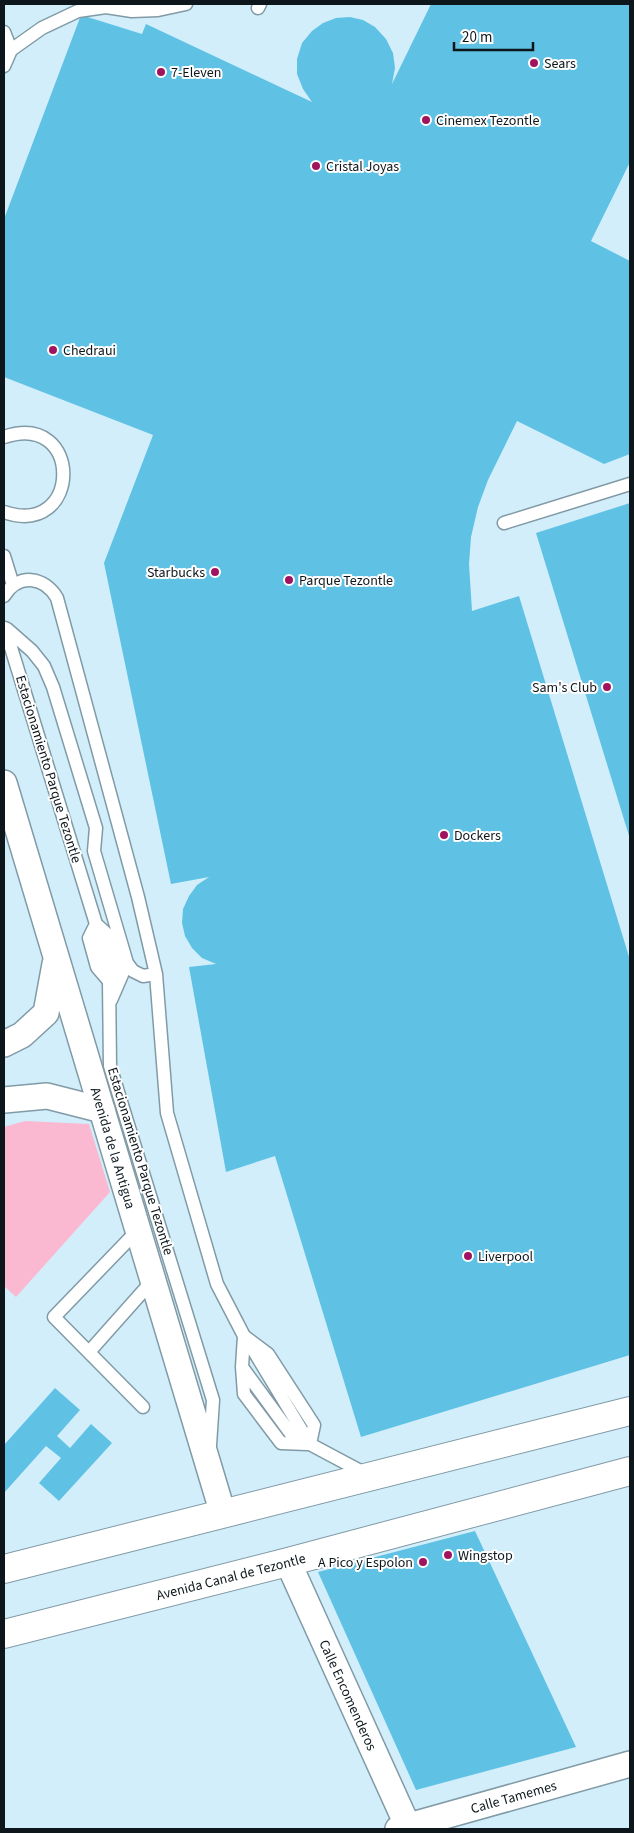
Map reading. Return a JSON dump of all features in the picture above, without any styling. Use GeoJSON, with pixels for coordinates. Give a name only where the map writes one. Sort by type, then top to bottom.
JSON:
{"type":"FeatureCollection","features":[{"type":"Feature","properties":{"kind":"main road"},"geometry":{"type":"LineString","coordinates":[[4,1569],[630,1411]]}},
{"type":"Feature","properties":{"kind":"main road","name":"Avenida Canal de Tezontle"},"geometry":{"type":"LineString","coordinates":[[4,1634],[288,1562],[630,1471]]}},
{"type":"Feature","properties":{"kind":"street","name":"Avenida de la Antigua"},"geometry":{"type":"LineString","coordinates":[[4,783],[223,1514]]}},
{"type":"Feature","properties":{"kind":"street"},"geometry":{"type":"LineString","coordinates":[[4,1044],[22,1035],[46,1014],[56,959]]}},
{"type":"Feature","properties":{"kind":"street"},"geometry":{"type":"LineString","coordinates":[[4,1100],[47,1096],[102,1110]]}},
{"type":"Feature","properties":{"kind":"street","name":"Calle Encomenderos"},"geometry":{"type":"LineString","coordinates":[[288,1562],[405,1828]]}},
{"type":"Feature","properties":{"kind":"street","name":"Calle Tamemes"},"geometry":{"type":"LineString","coordinates":[[405,1828],[630,1764]]}},
{"type":"Feature","properties":{"kind":"lane"},"geometry":{"type":"LineString","coordinates":[[4,66],[11,50],[42,28],[78,11],[106,7],[158,10],[186,4]]}},
{"type":"Feature","properties":{"kind":"lane"},"geometry":{"type":"LineString","coordinates":[[4,32],[11,50]]}},
{"type":"Feature","properties":{"kind":"lane"},"geometry":{"type":"LineString","coordinates":[[4,437],[16,433],[30,433],[43,438],[54,446],[61,458],[64,470],[63,483],[59,495],[51,505],[40,512],[28,516],[4,512]]}},
{"type":"Feature","properties":{"kind":"lane"},"geometry":{"type":"LineString","coordinates":[[504,523],[630,484]]}},
{"type":"Feature","properties":{"kind":"lane"},"geometry":{"type":"LineString","coordinates":[[4,556],[13,585]]}},
{"type":"Feature","properties":{"kind":"lane"},"geometry":{"type":"LineString","coordinates":[[4,596],[13,585],[22,581],[35,580],[49,587],[57,598],[138,897],[156,974],[167,1113],[217,1284],[244,1336],[310,1444]]}},
{"type":"Feature","properties":{"kind":"lane","name":"Estacionamiento Parque Tezontle"},"geometry":{"type":"LineString","coordinates":[[5,626],[107,965],[110,1002],[110,1066],[214,1400],[208,1462]]}},
{"type":"Feature","properties":{"kind":"lane","name":"Estacionamiento Parque Tezontle"},"geometry":{"type":"LineString","coordinates":[[5,626],[32,651],[44,666],[53,687],[96,828],[94,851],[127,964]]}},
{"type":"Feature","properties":{"kind":"lane"},"geometry":{"type":"LineString","coordinates":[[110,1002],[127,964],[133,971],[143,976],[156,974]]}},
{"type":"Feature","properties":{"kind":"lane"},"geometry":{"type":"LineString","coordinates":[[138,1230],[54,1317],[143,1407]]}},
{"type":"Feature","properties":{"kind":"lane"},"geometry":{"type":"LineString","coordinates":[[89,1352],[153,1280]]}},
{"type":"Feature","properties":{"kind":"lane"},"geometry":{"type":"LineString","coordinates":[[244,1336],[242,1367],[291,1434],[370,1476]]}},
{"type":"Feature","properties":{"kind":"shaded area"},"geometry":{"type":"Polygon","coordinates":[[[25,1121],[89,1124],[110,1192],[16,1297],[4,1286],[4,1127],[25,1121]]]}},
{"type":"Feature","properties":{"kind":"building","name":"Parque Tezontle"},"geometry":{"type":"Polygon","coordinates":[[[431,4],[630,4],[630,162],[591,241],[630,261],[630,454],[604,464],[517,421],[488,480],[478,507],[471,537],[469,564],[472,611],[519,596],[630,960],[630,1355],[361,1437],[275,1156],[226,1172],[189,967],[216,964],[202,958],[192,948],[185,936],[182,923],[183,909],[189,896],[197,885],[209,877],[171,884],[104,563],[153,435],[4,377],[4,219],[81,15],[142,34],[146,24],[312,102],[303,89],[297,74],[297,59],[302,43],[312,31],[323,23],[336,18],[350,17],[363,20],[375,27],[386,39],[393,53],[395,68],[392,84],[431,4]]]}},
{"type":"Feature","properties":{"kind":"building","name":"Sam's Club"},"geometry":{"type":"Polygon","coordinates":[[[630,503],[630,839],[536,533],[630,503]]]}},
{"type":"Feature","properties":{"kind":"building"},"geometry":{"type":"Polygon","coordinates":[[[55,1388],[80,1410],[57,1436],[70,1448],[91,1424],[112,1443],[59,1501],[39,1483],[61,1458],[46,1446],[4,1493],[4,1445],[55,1388]]]}},
{"type":"Feature","properties":{"kind":"building"},"geometry":{"type":"Polygon","coordinates":[[[475,1531],[576,1747],[416,1790],[318,1572],[475,1531]]]}},
{"type":"Feature","properties":{"kind":"place","name":"Sears"},"geometry":{"type":"Point","coordinates":[534,63]}},
{"type":"Feature","properties":{"kind":"place","name":"7-Eleven"},"geometry":{"type":"Point","coordinates":[161,72]}},
{"type":"Feature","properties":{"kind":"place","name":"Cinemex Tezontle"},"geometry":{"type":"Point","coordinates":[426,120]}},
{"type":"Feature","properties":{"kind":"place","name":"Cristal Joyas"},"geometry":{"type":"Point","coordinates":[316,166]}},
{"type":"Feature","properties":{"kind":"place","name":"Chedraui"},"geometry":{"type":"Point","coordinates":[53,350]}},
{"type":"Feature","properties":{"kind":"place","name":"Starbucks"},"geometry":{"type":"Point","coordinates":[215,572]}},
{"type":"Feature","properties":{"kind":"place","name":"Parque Tezontle"},"geometry":{"type":"Point","coordinates":[289,580]}},
{"type":"Feature","properties":{"kind":"place","name":"Sam's Club"},"geometry":{"type":"Point","coordinates":[607,687]}},
{"type":"Feature","properties":{"kind":"place","name":"Dockers"},"geometry":{"type":"Point","coordinates":[444,835]}},
{"type":"Feature","properties":{"kind":"place","name":"Liverpool"},"geometry":{"type":"Point","coordinates":[468,1256]}},
{"type":"Feature","properties":{"kind":"place","name":"Wingstop"},"geometry":{"type":"Point","coordinates":[448,1555]}},
{"type":"Feature","properties":{"kind":"place","name":"A Pico y Espolon"},"geometry":{"type":"Point","coordinates":[423,1562]}}]}
